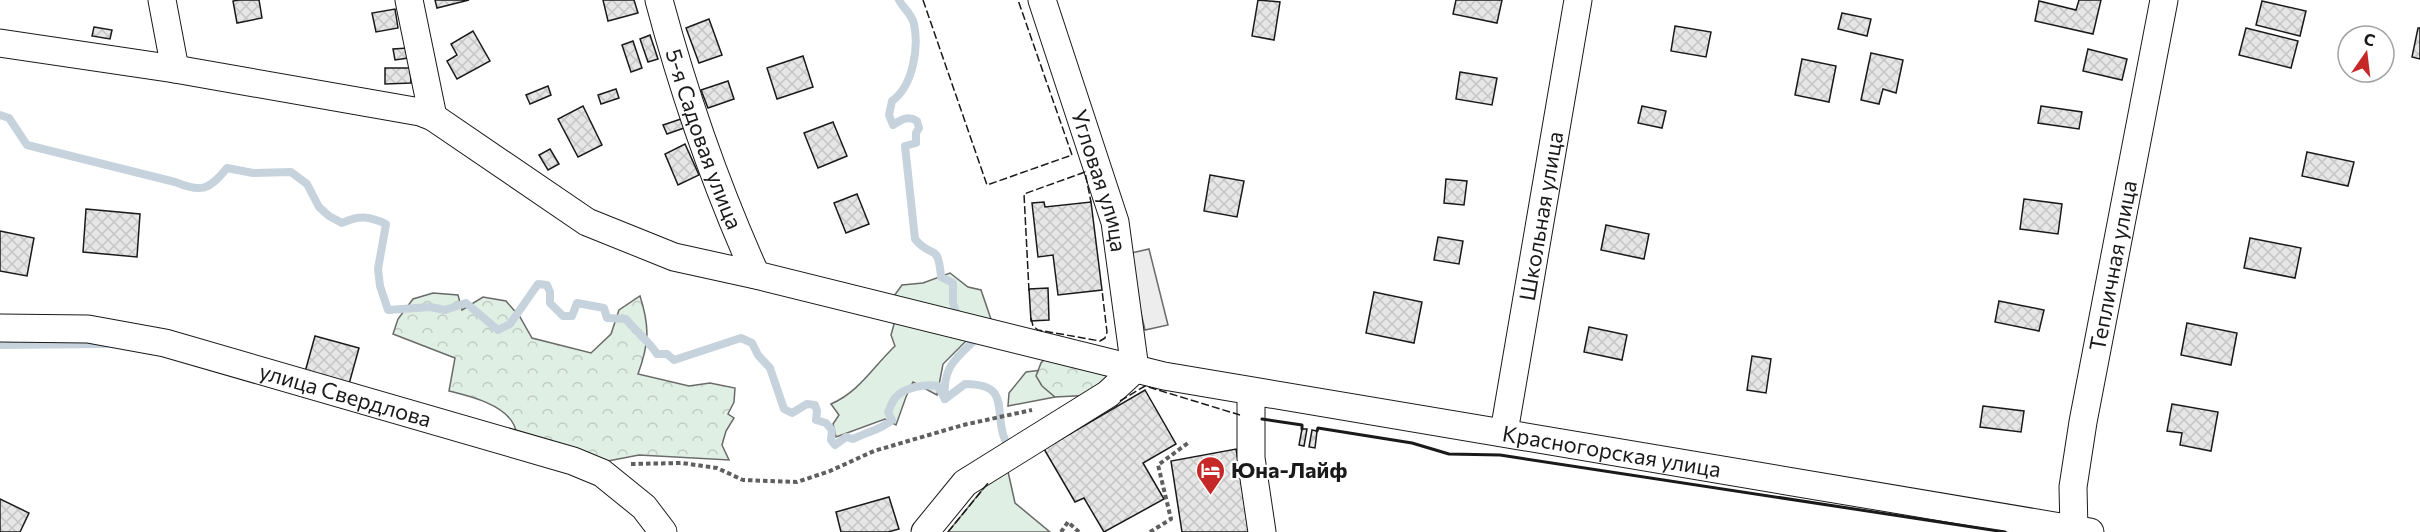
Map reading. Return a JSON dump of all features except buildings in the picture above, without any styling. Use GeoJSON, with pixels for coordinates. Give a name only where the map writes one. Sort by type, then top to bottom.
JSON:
{"type":"FeatureCollection","features":[{"type":"Feature","properties":{"kind":"street"},"geometry":{"type":"LineString","coordinates":[[162,0],[175,69]]}},
{"type":"Feature","properties":{"kind":"street"},"geometry":{"type":"LineString","coordinates":[[409,0],[432,117]]}},
{"type":"Feature","properties":{"kind":"street","name":"5-я Садовая улица"},"geometry":{"type":"LineString","coordinates":[[659,0],[700,133],[730,216],[756,275]]}},
{"type":"Feature","properties":{"kind":"street","name":"Угловая улица"},"geometry":{"type":"LineString","coordinates":[[1042,0],[1115,222],[1135,369]]}},
{"type":"Feature","properties":{"kind":"street","name":"Школьная улица"},"geometry":{"type":"LineString","coordinates":[[1504,432],[1578,0]]}},
{"type":"Feature","properties":{"kind":"street","name":"Тепличная улица"},"geometry":{"type":"LineString","coordinates":[[2082,531],[2073,487],[2083,422],[2164,0]]}},
{"type":"Feature","properties":{"kind":"street","name":"Красногорская улица"},"geometry":{"type":"LineString","coordinates":[[0,43],[175,69],[420,112],[432,117],[587,222],[674,257],[756,275],[1135,369],[1251,392],[1504,432],[2082,531]]}},
{"type":"Feature","properties":{"kind":"street","name":"улица Свердлова"},"geometry":{"type":"LineString","coordinates":[[0,328],[88,329],[165,343],[573,461],[602,473],[644,507],[663,532]]}},
{"type":"Feature","properties":{"kind":"street"},"geometry":{"type":"LineString","coordinates":[[925,532],[965,483],[1108,394],[1135,369]]}},
{"type":"Feature","properties":{"kind":"street"},"geometry":{"type":"LineString","coordinates":[[1251,392],[1251,458],[1262,532]]}},
{"type":"Feature","properties":{"kind":"path"},"geometry":{"type":"LineString","coordinates":[[602,473],[607,468],[645,462],[682,463],[717,468],[743,480],[797,482],[874,451],[1007,414]]}},
{"type":"Feature","properties":{"kind":"path"},"geometry":{"type":"LineString","coordinates":[[1150,532],[1171,519],[1158,465],[1188,443]]}},
{"type":"Feature","properties":{"kind":"path"},"geometry":{"type":"LineString","coordinates":[[1061,532],[1068,522],[1079,532]]}},
{"type":"Feature","properties":{"kind":"green space"},"geometry":{"type":"Polygon","coordinates":[[[950,273],[968,287],[981,290],[994,328],[891,300],[902,285],[923,283],[950,273]]]}},
{"type":"Feature","properties":{"kind":"green space"},"geometry":{"type":"Polygon","coordinates":[[[433,293],[458,295],[462,310],[483,297],[506,301],[520,317],[532,338],[591,353],[611,334],[619,310],[640,296],[647,335],[638,374],[689,386],[710,383],[735,388],[734,402],[728,414],[734,418],[726,431],[722,445],[729,460],[639,455],[608,461],[520,448],[514,425],[502,412],[485,402],[449,391],[455,358],[393,334],[398,319],[413,299],[433,293]]]}},
{"type":"Feature","properties":{"kind":"green space"},"geometry":{"type":"Polygon","coordinates":[[[896,317],[972,335],[943,364],[937,395],[913,382],[896,425],[885,419],[836,437],[833,424],[839,415],[831,404],[858,386],[895,346],[891,335],[896,317]]]}},
{"type":"Feature","properties":{"kind":"green space"},"geometry":{"type":"Polygon","coordinates":[[[1048,355],[1120,372],[1094,395],[1055,397],[1042,386],[1036,376],[1041,363],[1048,355]]]}},
{"type":"Feature","properties":{"kind":"green space"},"geometry":{"type":"Polygon","coordinates":[[[1050,369],[1072,388],[1055,397],[1008,406],[1009,393],[1026,372],[1050,369]]]}},
{"type":"Feature","properties":{"kind":"green space"},"geometry":{"type":"Polygon","coordinates":[[[1007,467],[1015,503],[1050,532],[948,532],[991,479],[1007,467]]]}},
{"type":"Feature","properties":{"kind":"shaded area"},"geometry":{"type":"Polygon","coordinates":[[[1149,249],[1168,325],[1145,330],[1127,254],[1149,249]]]}},
{"type":"Feature","properties":{"kind":"waterway"},"geometry":{"type":"LineString","coordinates":[[899,0],[914,24],[916,44],[910,76],[892,101],[889,115],[893,125],[908,118],[917,121],[919,128],[916,133],[916,143],[905,146],[915,239],[936,255],[941,277],[953,283],[953,303],[958,318]]}},
{"type":"Feature","properties":{"kind":"waterway"},"geometry":{"type":"LineString","coordinates":[[0,115],[9,118],[27,145],[192,188],[210,185],[227,168],[253,173],[291,172],[307,184],[319,207],[329,216],[342,223],[364,218],[386,224],[378,269],[380,286],[388,310],[430,307],[445,310],[466,303],[498,330],[510,324],[538,284],[547,285],[550,292],[550,303],[563,316],[572,316],[577,303],[604,308],[607,318],[626,319],[657,354],[667,354],[674,360],[741,338],[752,343],[758,355],[770,368],[784,409],[792,413],[807,404],[815,405],[816,420],[826,423],[832,430],[831,440],[835,445],[846,437],[853,439],[878,429],[892,420],[888,412],[894,400],[904,391],[927,385],[938,386],[945,399]]}},
{"type":"Feature","properties":{"kind":"waterway"},"geometry":{"type":"LineString","coordinates":[[976,339],[951,365],[946,379],[945,399],[965,384],[980,385],[989,389],[998,401],[1005,440]]}},
{"type":"Feature","properties":{"kind":"waterway"},"geometry":{"type":"LineString","coordinates":[[0,345],[106,344]]}},
{"type":"Feature","properties":{"kind":"fence"},"geometry":{"type":"LineString","coordinates":[[923,0],[987,185],[1072,155],[1018,0]]}},
{"type":"Feature","properties":{"kind":"fence"},"geometry":{"type":"LineString","coordinates":[[1029,291],[1024,194],[1085,172],[1091,202]]}},
{"type":"Feature","properties":{"kind":"fence"},"geometry":{"type":"LineString","coordinates":[[1031,318],[1033,326],[1038,330],[1100,341],[1105,338],[1107,332],[1102,290]]}},
{"type":"Feature","properties":{"kind":"fence"},"geometry":{"type":"LineString","coordinates":[[1120,401],[1145,386],[1240,415]]}},
{"type":"Feature","properties":{"kind":"fence"},"geometry":{"type":"LineString","coordinates":[[948,532],[988,483]]}},
{"type":"Feature","properties":{"kind":"wall"},"geometry":{"type":"LineString","coordinates":[[1262,419],[1302,425],[1302,429]]}},
{"type":"Feature","properties":{"kind":"wall"},"geometry":{"type":"LineString","coordinates":[[1317,431],[1318,428],[1412,443],[1449,454],[1500,455],[2005,532]]}},
{"type":"Feature","properties":{"kind":"place","name":"Юна-Лайф"},"geometry":{"type":"Point","coordinates":[1210,496]}}]}
